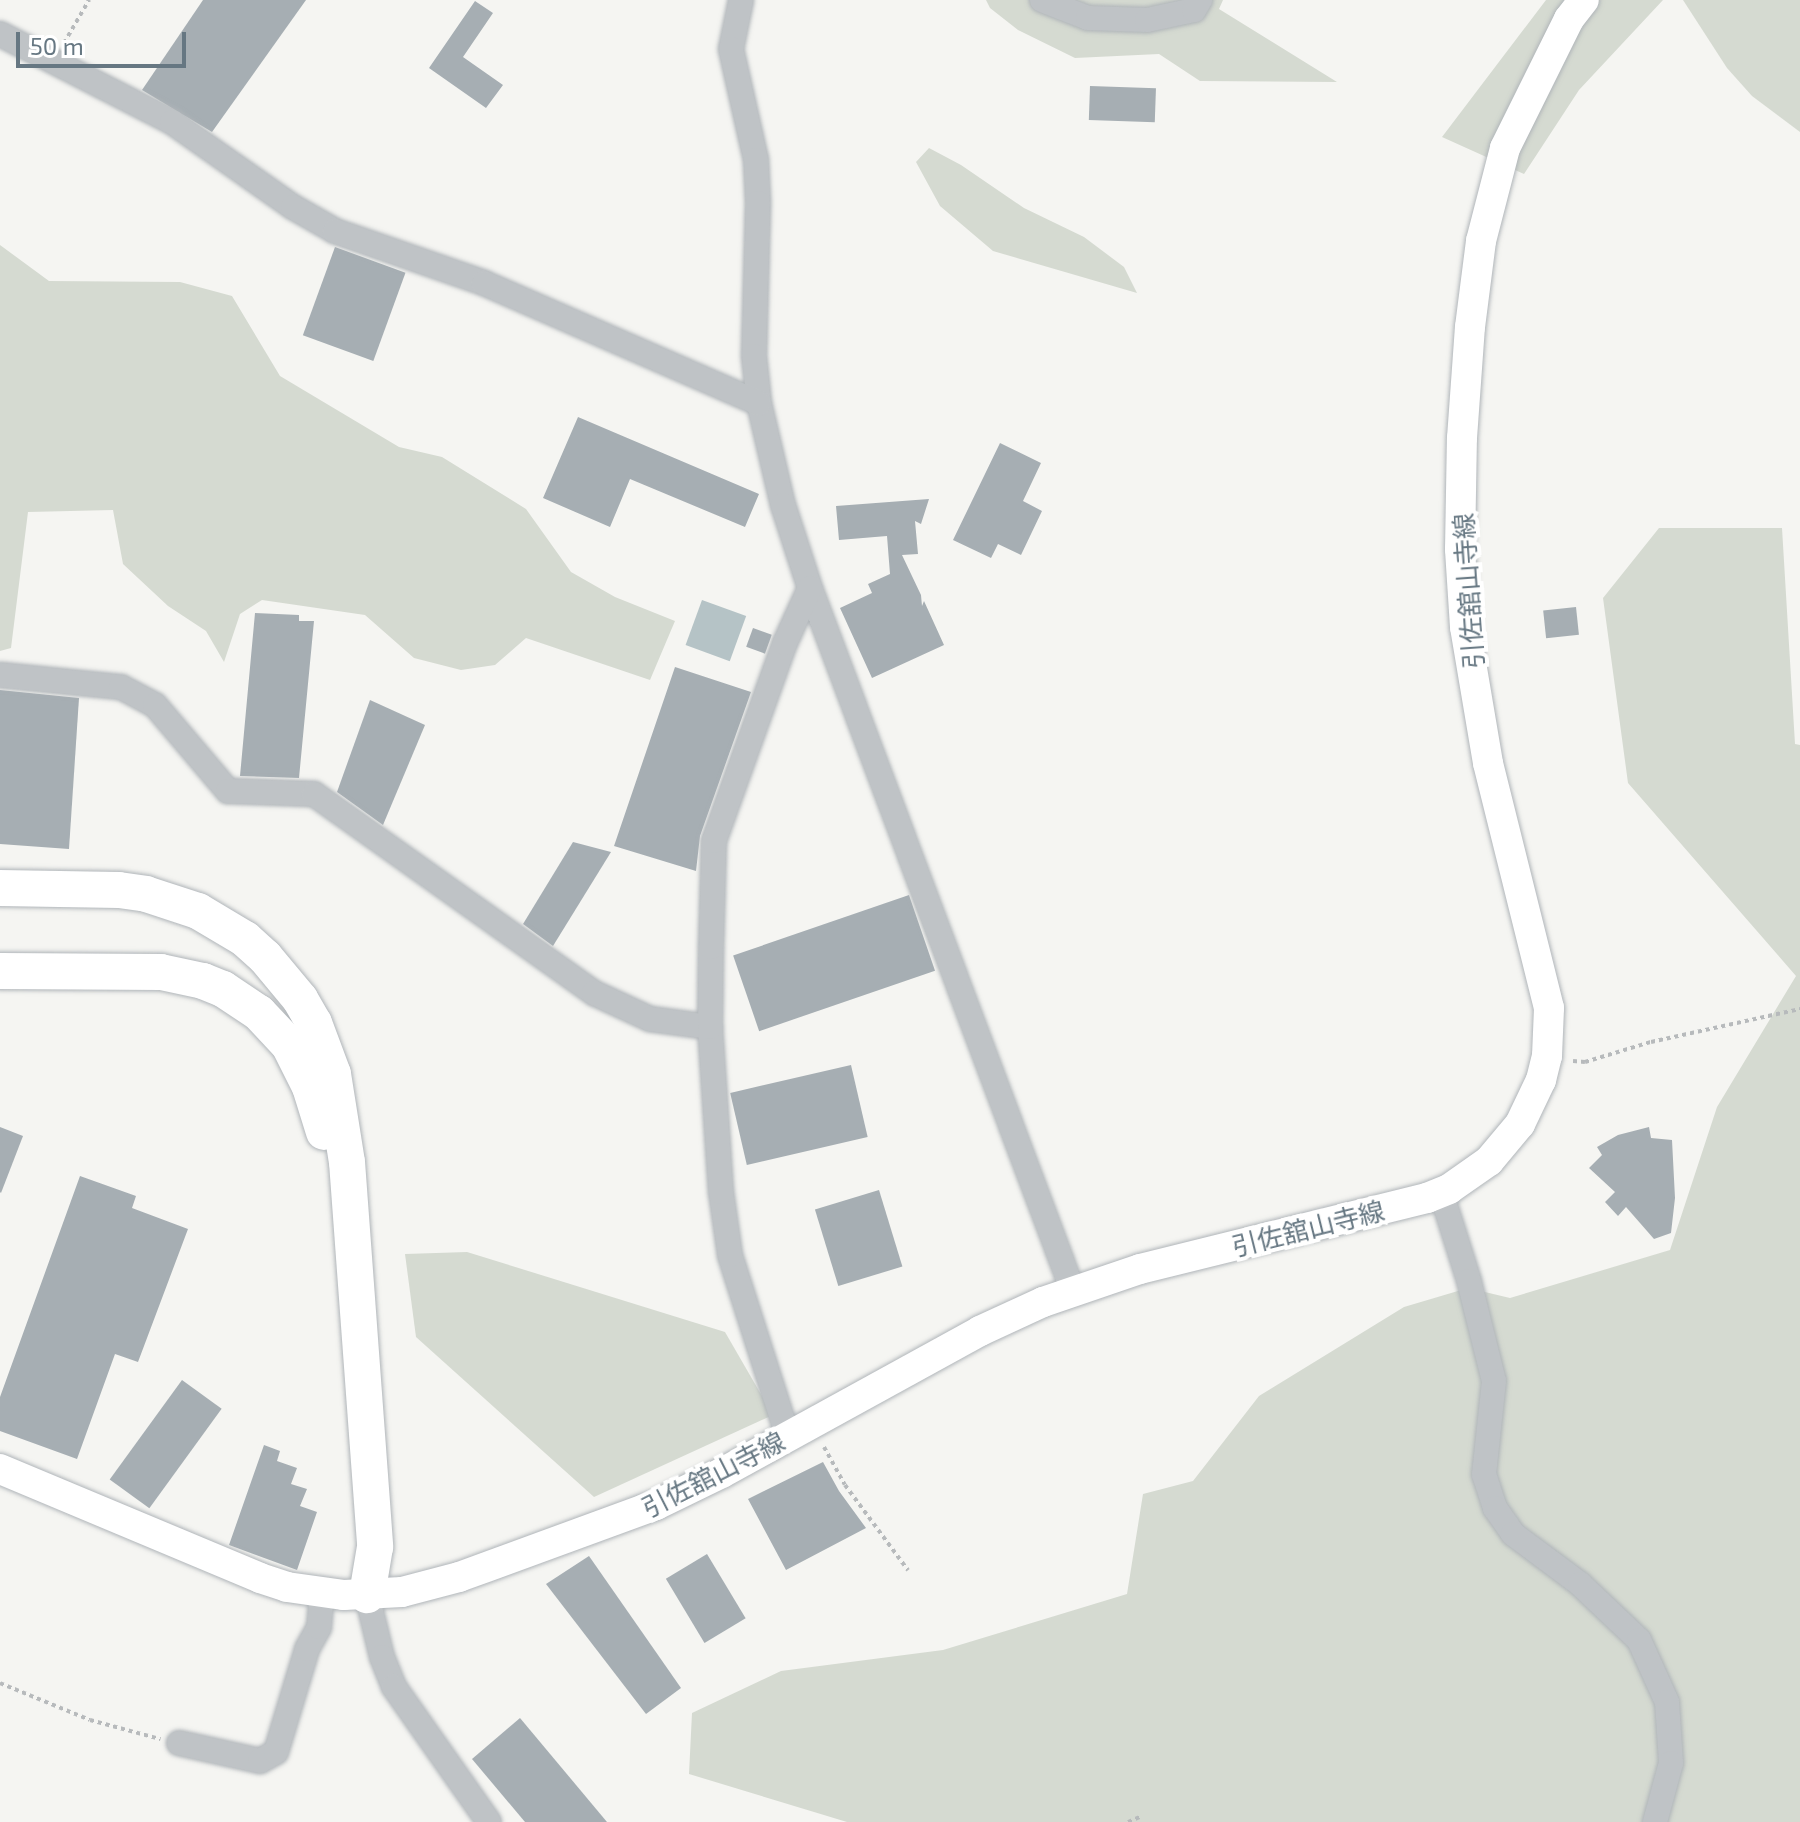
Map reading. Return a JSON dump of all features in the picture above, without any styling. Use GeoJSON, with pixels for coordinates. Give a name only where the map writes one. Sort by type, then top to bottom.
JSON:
{"type":"FeatureCollection","features":[{"type":"Feature","properties":{"kind":"highway"},"geometry":{"type":"LineString","coordinates":[[0,888],[119,890],[146,894],[198,911],[245,939],[265,957],[300,999],[314,1023],[333,1074],[347,1162],[375,1547],[367,1595]]}},
{"type":"Feature","properties":{"kind":"highway"},"geometry":{"type":"LineString","coordinates":[[0,971],[161,972],[203,981],[259,1013],[300,1064],[324,1135],[355,1549],[367,1595]]}},
{"type":"Feature","properties":{"kind":"main road","name":"引佐舘山寺線"},"geometry":{"type":"LineString","coordinates":[[0,1469],[260,1578],[322,1593],[367,1595],[431,1586],[589,1532],[689,1489],[980,1331],[1073,1291],[1140,1269],[1403,1205],[1441,1192],[1470,1176],[1506,1144],[1532,1103],[1546,1060],[1549,1008],[1488,763],[1465,627],[1460,549],[1462,438],[1470,327],[1481,241],[1494,181],[1505,148],[1536,82],[1569,19],[1584,0]]}},
{"type":"Feature","properties":{"kind":"street"},"geometry":{"type":"LineString","coordinates":[[741,0],[731,49],[756,160],[758,203],[754,356],[759,403],[783,505],[810,588],[1073,1291]]}},
{"type":"Feature","properties":{"kind":"street"},"geometry":{"type":"LineString","coordinates":[[1042,0],[1088,18],[1147,20],[1194,10],[1200,0]]}},
{"type":"Feature","properties":{"kind":"street"},"geometry":{"type":"LineString","coordinates":[[0,34],[55,59],[172,122],[293,207],[335,231],[484,283],[759,403]]}},
{"type":"Feature","properties":{"kind":"street"},"geometry":{"type":"LineString","coordinates":[[800,1430],[730,1255],[721,1192],[710,1027],[714,841],[785,643],[810,588]]}},
{"type":"Feature","properties":{"kind":"street"},"geometry":{"type":"LineString","coordinates":[[0,675],[121,687],[155,705],[228,791],[314,794],[594,993],[650,1019],[710,1027]]}},
{"type":"Feature","properties":{"kind":"street"},"geometry":{"type":"LineString","coordinates":[[1441,1192],[1469,1281],[1494,1381],[1484,1474],[1495,1508],[1513,1534],[1580,1584],[1639,1640],[1667,1702],[1671,1763],[1655,1822]]}},
{"type":"Feature","properties":{"kind":"street"},"geometry":{"type":"LineString","coordinates":[[179,1743],[260,1761],[276,1752],[307,1649],[319,1627],[322,1593]]}},
{"type":"Feature","properties":{"kind":"street"},"geometry":{"type":"LineString","coordinates":[[367,1595],[382,1657],[394,1687],[489,1822]]}},
{"type":"Feature","properties":{"kind":"path"},"geometry":{"type":"LineString","coordinates":[[55,59],[89,0]]}},
{"type":"Feature","properties":{"kind":"path"},"geometry":{"type":"LineString","coordinates":[[1546,1060],[1585,1062],[1651,1042],[1800,1009]]}},
{"type":"Feature","properties":{"kind":"path"},"geometry":{"type":"LineString","coordinates":[[800,1430],[908,1570]]}},
{"type":"Feature","properties":{"kind":"path"},"geometry":{"type":"LineString","coordinates":[[0,1683],[90,1720],[179,1743]]}},
{"type":"Feature","properties":{"kind":"path"},"geometry":{"type":"LineString","coordinates":[[1128,1822],[1140,1817]]}},
{"type":"Feature","properties":{"kind":"shaded area"},"geometry":{"type":"Polygon","coordinates":[[[986,0],[1223,0],[1219,9],[1337,82],[1200,81],[1159,54],[1075,58],[1018,30],[990,8],[986,0]]]}},
{"type":"Feature","properties":{"kind":"shaded area"},"geometry":{"type":"Polygon","coordinates":[[[1546,0],[1663,0],[1579,90],[1524,174],[1442,137],[1546,0]]]}},
{"type":"Feature","properties":{"kind":"shaded area"},"geometry":{"type":"Polygon","coordinates":[[[1683,0],[1800,0],[1800,132],[1752,96],[1727,68],[1683,0]]]}},
{"type":"Feature","properties":{"kind":"shaded area"},"geometry":{"type":"Polygon","coordinates":[[[929,148],[961,165],[1024,208],[1084,237],[1124,267],[1137,293],[993,251],[940,206],[916,162],[929,148]]]}},
{"type":"Feature","properties":{"kind":"shaded area"},"geometry":{"type":"Polygon","coordinates":[[[0,245],[49,281],[180,282],[232,296],[280,376],[399,447],[442,457],[526,509],[571,572],[615,597],[675,621],[650,680],[526,638],[495,665],[461,670],[414,658],[365,615],[262,600],[240,614],[224,662],[206,631],[168,606],[123,564],[113,510],[28,512],[11,648],[0,651],[0,245]]]}},
{"type":"Feature","properties":{"kind":"shaded area"},"geometry":{"type":"Polygon","coordinates":[[[1659,528],[1782,528],[1795,744],[1800,745],[1800,1822],[847,1822],[689,1774],[692,1713],[781,1671],[943,1650],[1127,1594],[1143,1494],[1193,1481],[1259,1396],[1404,1307],[1468,1288],[1510,1298],[1670,1250],[1717,1107],[1796,976],[1628,783],[1603,598],[1659,528]]]}},
{"type":"Feature","properties":{"kind":"shaded area"},"geometry":{"type":"Polygon","coordinates":[[[702,600],[746,616],[730,661],[686,645],[702,600]]]}},
{"type":"Feature","properties":{"kind":"shaded area"},"geometry":{"type":"Polygon","coordinates":[[[467,1252],[725,1332],[773,1415],[594,1497],[416,1337],[405,1254],[467,1252]]]}},
{"type":"Feature","properties":{"kind":"building"},"geometry":{"type":"Polygon","coordinates":[[[203,0],[306,0],[212,132],[142,90],[203,0]]]}},
{"type":"Feature","properties":{"kind":"building"},"geometry":{"type":"Polygon","coordinates":[[[475,1],[493,13],[463,57],[503,85],[486,108],[429,68],[475,1]]]}},
{"type":"Feature","properties":{"kind":"building"},"geometry":{"type":"Polygon","coordinates":[[[1090,86],[1156,88],[1155,122],[1089,120],[1090,86]]]}},
{"type":"Feature","properties":{"kind":"building"},"geometry":{"type":"Polygon","coordinates":[[[335,247],[405,273],[373,361],[303,335],[335,247]]]}},
{"type":"Feature","properties":{"kind":"building"},"geometry":{"type":"Polygon","coordinates":[[[578,417],[759,494],[745,527],[630,479],[610,527],[543,498],[578,417]]]}},
{"type":"Feature","properties":{"kind":"building"},"geometry":{"type":"Polygon","coordinates":[[[1000,443],[1041,463],[1023,501],[1042,511],[1021,555],[998,544],[991,558],[953,540],[1000,443]]]}},
{"type":"Feature","properties":{"kind":"building"},"geometry":{"type":"Polygon","coordinates":[[[929,499],[921,524],[915,521],[918,554],[902,555],[921,595],[922,606],[924,601],[944,645],[872,678],[840,608],[872,593],[868,584],[890,574],[887,536],[839,540],[836,506],[929,499]]]}},
{"type":"Feature","properties":{"kind":"building"},"geometry":{"type":"Polygon","coordinates":[[[1576,607],[1579,635],[1546,638],[1543,610],[1576,607]]]}},
{"type":"Feature","properties":{"kind":"building"},"geometry":{"type":"Polygon","coordinates":[[[255,613],[299,615],[299,621],[314,621],[299,778],[240,776],[255,613]]]}},
{"type":"Feature","properties":{"kind":"building"},"geometry":{"type":"Polygon","coordinates":[[[753,628],[772,635],[765,654],[746,647],[753,628]]]}},
{"type":"Feature","properties":{"kind":"building"},"geometry":{"type":"Polygon","coordinates":[[[675,667],[751,692],[700,836],[696,871],[614,846],[675,667]]]}},
{"type":"Feature","properties":{"kind":"building"},"geometry":{"type":"Polygon","coordinates":[[[0,690],[79,698],[69,849],[0,844],[0,690]]]}},
{"type":"Feature","properties":{"kind":"building"},"geometry":{"type":"Polygon","coordinates":[[[370,700],[425,725],[383,825],[337,792],[370,700]]]}},
{"type":"Feature","properties":{"kind":"building"},"geometry":{"type":"Polygon","coordinates":[[[573,842],[611,852],[553,946],[523,924],[573,842]]]}},
{"type":"Feature","properties":{"kind":"building"},"geometry":{"type":"Polygon","coordinates":[[[909,895],[935,971],[759,1031],[733,956],[909,895]]]}},
{"type":"Feature","properties":{"kind":"building"},"geometry":{"type":"Polygon","coordinates":[[[851,1065],[868,1137],[747,1165],[730,1093],[851,1065]]]}},
{"type":"Feature","properties":{"kind":"building"},"geometry":{"type":"Polygon","coordinates":[[[0,1127],[23,1136],[1,1193],[0,1192],[0,1127]]]}},
{"type":"Feature","properties":{"kind":"building"},"geometry":{"type":"Polygon","coordinates":[[[1649,1127],[1651,1138],[1672,1140],[1675,1198],[1671,1233],[1654,1239],[1626,1207],[1618,1216],[1605,1202],[1615,1192],[1589,1168],[1602,1155],[1597,1147],[1618,1135],[1649,1127]]]}},
{"type":"Feature","properties":{"kind":"building"},"geometry":{"type":"Polygon","coordinates":[[[80,1176],[136,1196],[132,1208],[188,1229],[138,1362],[115,1354],[77,1459],[0,1431],[0,1397],[80,1176]]]}},
{"type":"Feature","properties":{"kind":"building"},"geometry":{"type":"Polygon","coordinates":[[[879,1190],[902,1267],[838,1286],[815,1210],[879,1190]]]}},
{"type":"Feature","properties":{"kind":"building"},"geometry":{"type":"Polygon","coordinates":[[[182,1380],[222,1409],[149,1508],[110,1480],[182,1380]]]}},
{"type":"Feature","properties":{"kind":"building"},"geometry":{"type":"Polygon","coordinates":[[[264,1445],[280,1451],[277,1461],[297,1468],[291,1484],[307,1489],[300,1506],[317,1512],[297,1570],[229,1545],[264,1445]]]}},
{"type":"Feature","properties":{"kind":"building"},"geometry":{"type":"Polygon","coordinates":[[[823,1462],[839,1491],[866,1528],[786,1570],[748,1499],[823,1462]]]}},
{"type":"Feature","properties":{"kind":"building"},"geometry":{"type":"Polygon","coordinates":[[[707,1554],[746,1618],[704,1643],[666,1579],[707,1554]]]}},
{"type":"Feature","properties":{"kind":"building"},"geometry":{"type":"Polygon","coordinates":[[[589,1556],[681,1688],[646,1714],[546,1584],[589,1556]]]}},
{"type":"Feature","properties":{"kind":"building"},"geometry":{"type":"Polygon","coordinates":[[[520,1718],[607,1822],[525,1822],[472,1759],[520,1718]]]}}]}
